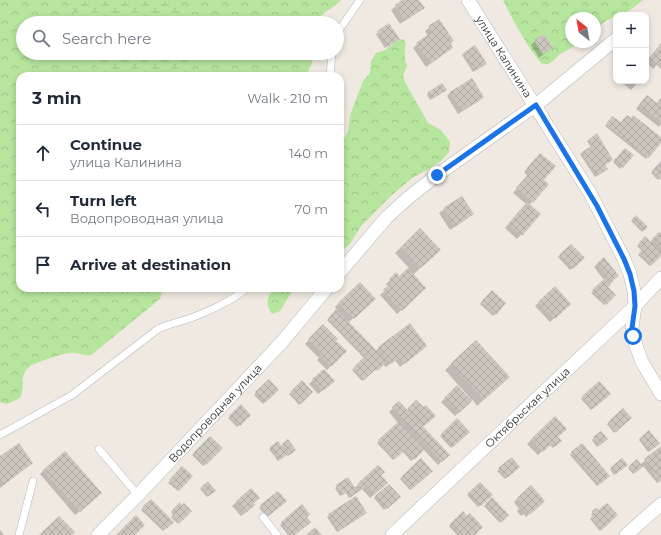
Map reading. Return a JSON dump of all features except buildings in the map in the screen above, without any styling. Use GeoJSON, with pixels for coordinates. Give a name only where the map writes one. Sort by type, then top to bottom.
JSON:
{"type":"FeatureCollection","features":[{"type":"Feature","properties":{"kind":"street","name":"улица Калинина"},"geometry":{"type":"LineString","coordinates":[[468,0],[536,105],[597,206],[621,252],[633,283],[635,306],[632,328],[635,344],[642,362],[661,394]]}},
{"type":"Feature","properties":{"kind":"street"},"geometry":{"type":"LineString","coordinates":[[344,267],[387,218],[408,198],[437,175],[536,105],[613,41]]}},
{"type":"Feature","properties":{"kind":"street","name":"Октябрьская улица"},"geometry":{"type":"LineString","coordinates":[[392,535],[635,306],[661,278]]}},
{"type":"Feature","properties":{"kind":"street","name":"Водопроводная улица"},"geometry":{"type":"LineString","coordinates":[[98,535],[138,495],[281,343],[324,292]]}},
{"type":"Feature","properties":{"kind":"street"},"geometry":{"type":"LineString","coordinates":[[626,535],[661,504]]}},
{"type":"Feature","properties":{"kind":"lane"},"geometry":{"type":"LineString","coordinates":[[344,23],[360,0]]}},
{"type":"Feature","properties":{"kind":"lane"},"geometry":{"type":"LineString","coordinates":[[330,72],[331,60]]}},
{"type":"Feature","properties":{"kind":"lane"},"geometry":{"type":"LineString","coordinates":[[1,433],[72,395],[158,329],[168,324],[212,309],[231,300],[242,292]]}},
{"type":"Feature","properties":{"kind":"lane"},"geometry":{"type":"LineString","coordinates":[[99,449],[138,495]]}},
{"type":"Feature","properties":{"kind":"lane"},"geometry":{"type":"LineString","coordinates":[[19,535],[32,481]]}},
{"type":"Feature","properties":{"kind":"lane"},"geometry":{"type":"LineString","coordinates":[[263,517],[277,535]]}},
{"type":"Feature","properties":{"kind":"green space"},"geometry":{"type":"Polygon","coordinates":[[[0,0],[68,0],[70,7],[76,16],[16,16],[16,60],[96,60],[99,72],[16,72],[16,292],[162,292],[160,299],[91,355],[67,353],[55,356],[28,367],[24,375],[20,398],[7,404],[0,402],[0,0]]]}},
{"type":"Feature","properties":{"kind":"green space"},"geometry":{"type":"Polygon","coordinates":[[[68,0],[176,0],[183,9],[185,16],[76,16],[70,7],[68,0]]]}},
{"type":"Feature","properties":{"kind":"green space"},"geometry":{"type":"Polygon","coordinates":[[[176,0],[341,0],[320,16],[185,16],[183,9],[176,0]]]}},
{"type":"Feature","properties":{"kind":"green space"},"geometry":{"type":"Polygon","coordinates":[[[503,0],[643,0],[625,12],[613,12],[613,18],[601,25],[601,12],[565,12],[565,48],[571,48],[560,54],[548,64],[542,64],[521,33],[503,0]],[[544,34],[534,40],[543,54],[553,48],[544,34]]]}},
{"type":"Feature","properties":{"kind":"green space"},"geometry":{"type":"Polygon","coordinates":[[[400,39],[405,40],[405,56],[407,66],[403,75],[405,82],[428,123],[441,130],[450,142],[449,152],[441,161],[411,179],[393,194],[361,226],[350,244],[344,249],[344,138],[348,132],[350,115],[363,81],[370,73],[371,61],[376,53],[385,50],[400,39]]]}},
{"type":"Feature","properties":{"kind":"green space"},"geometry":{"type":"Polygon","coordinates":[[[96,60],[195,60],[196,72],[99,72],[96,60]]]}},
{"type":"Feature","properties":{"kind":"green space"},"geometry":{"type":"Polygon","coordinates":[[[195,60],[313,60],[308,72],[196,72],[195,60]]]}},
{"type":"Feature","properties":{"kind":"green space"},"geometry":{"type":"Polygon","coordinates":[[[272,292],[292,292],[280,311],[272,314],[268,306],[272,292]]]}},
{"type":"Feature","properties":{"kind":"route"},"geometry":{"type":"LineString","coordinates":[[437,175],[536,105],[590,193],[624,259],[633,283],[634,291],[635,306],[632,328],[633,336]]}}]}
